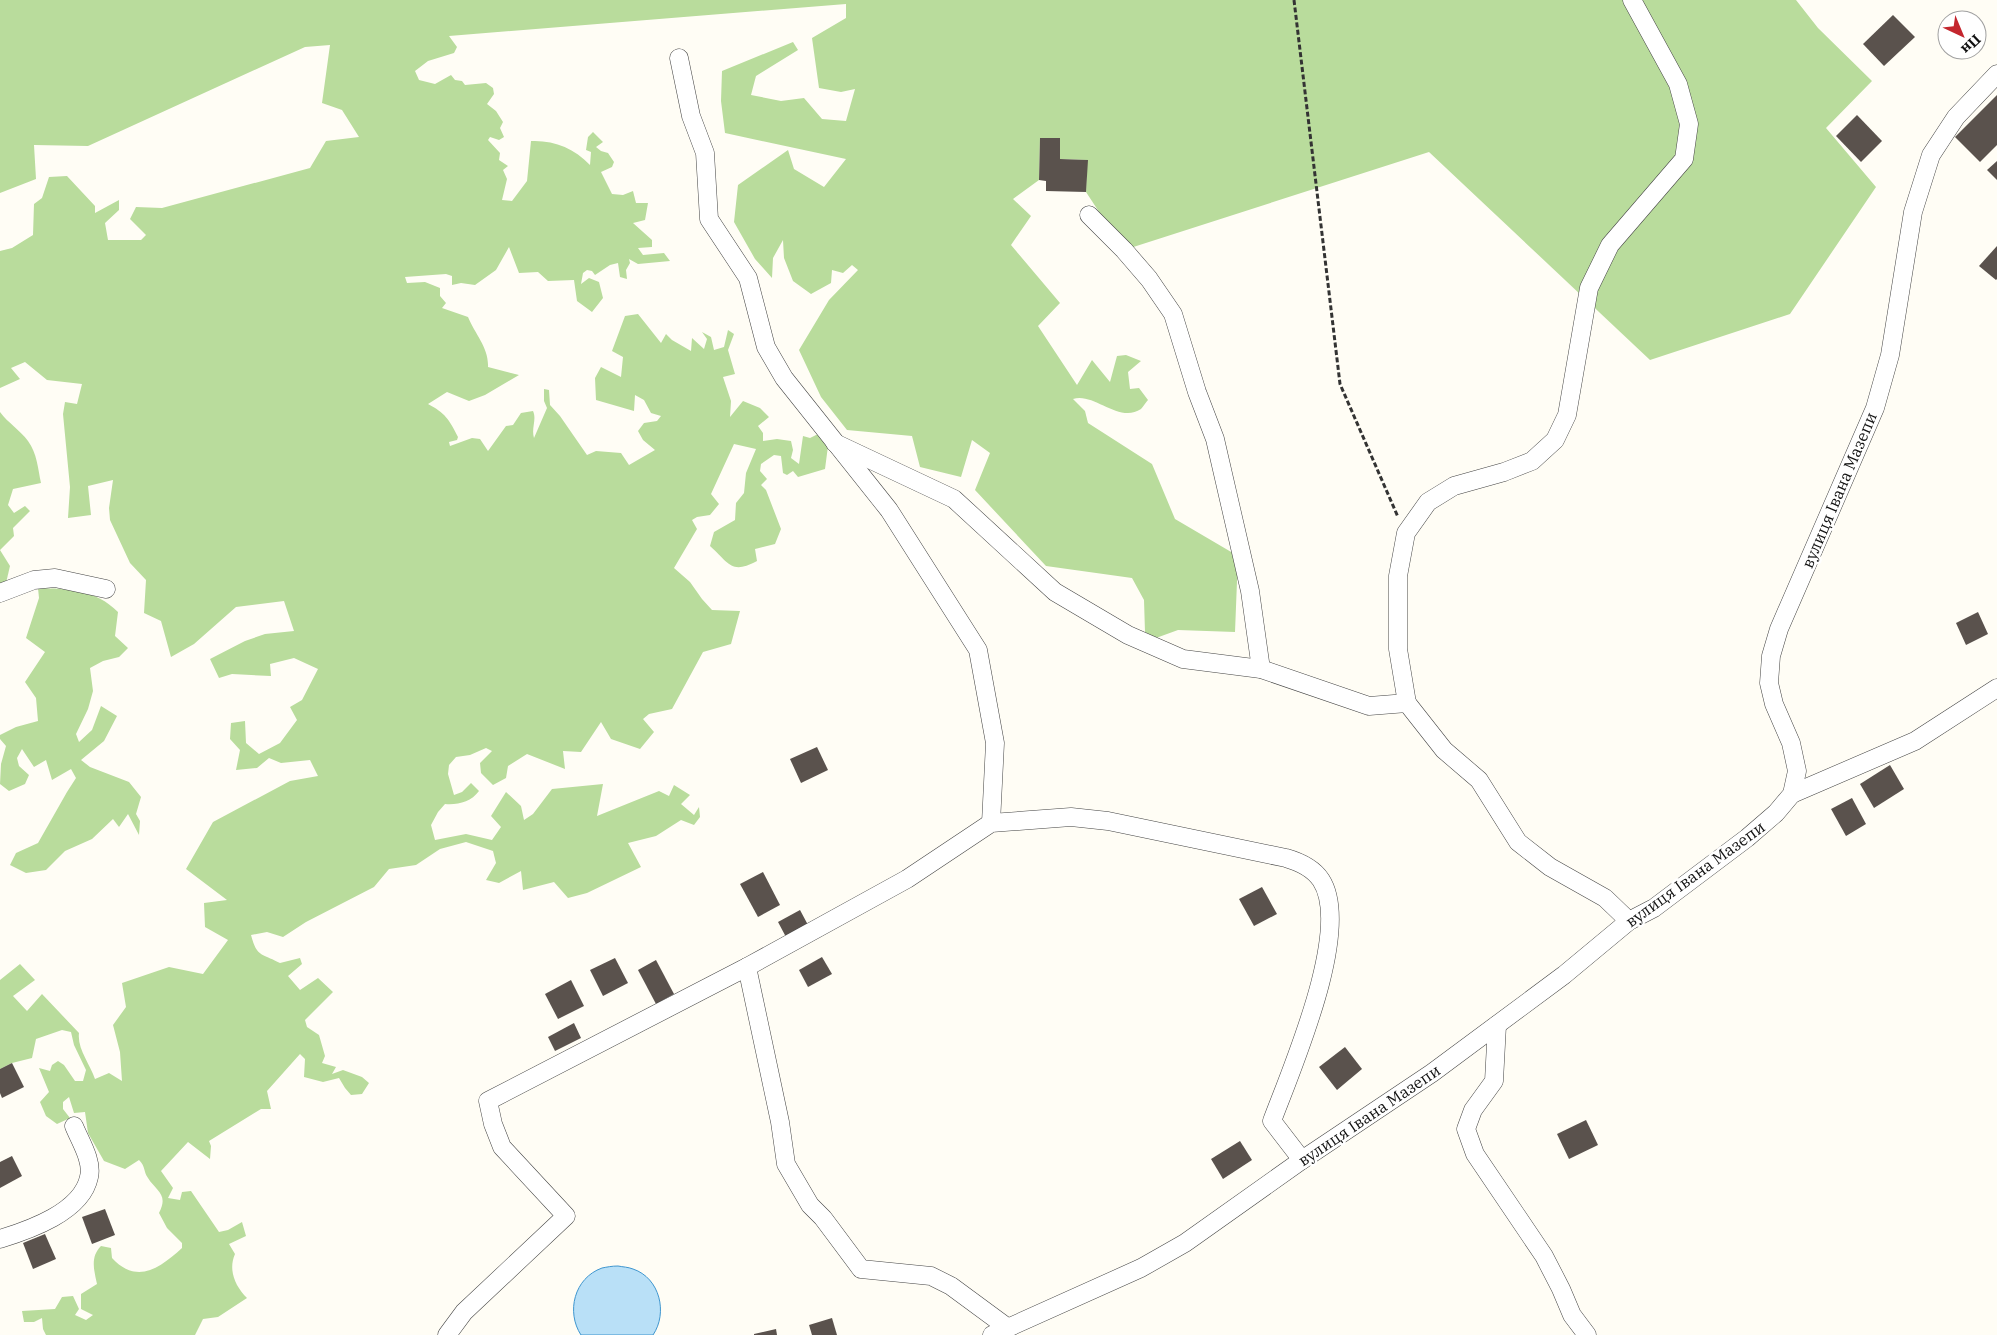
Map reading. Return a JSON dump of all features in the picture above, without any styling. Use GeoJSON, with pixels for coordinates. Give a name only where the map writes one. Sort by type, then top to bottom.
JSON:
{"type":"FeatureCollection","features":[{"type":"Feature","properties":{"kind":"street"},"geometry":{"type":"LineString","coordinates":[[1629,921],[1605,898],[1550,867],[1518,842],[1479,780],[1444,750],[1407,703],[1398,649],[1398,576],[1406,533],[1428,502],[1454,486],[1504,472],[1532,460],[1555,440],[1567,415],[1589,288],[1610,244],[1684,159],[1690,124],[1678,84],[1632,0]]}},
{"type":"Feature","properties":{"kind":"street"},"geometry":{"type":"LineString","coordinates":[[679,58],[690,116],[705,153],[710,219],[748,278],[766,347],[784,378],[889,510],[978,650],[995,743],[990,823]]}},
{"type":"Feature","properties":{"kind":"street","name":"вулиця Івана Мазепи"},"geometry":{"type":"LineString","coordinates":[[992,1335],[1141,1268],[1228,1214],[1302,1160],[1432,1073],[1498,1025],[1564,975],[1629,921],[1654,908],[1747,838],[1776,813],[1792,794],[1797,770],[1791,743],[1774,704],[1769,682],[1771,656],[1779,629],[1875,408],[1890,355],[1913,212],[1932,155],[1956,117],[1997,74]]}},
{"type":"Feature","properties":{"kind":"street"},"geometry":{"type":"LineString","coordinates":[[1089,214],[1149,279],[1174,314],[1197,392],[1216,439],[1250,591],[1261,669]]}},
{"type":"Feature","properties":{"kind":"street"},"geometry":{"type":"LineString","coordinates":[[835,443],[954,499],[1055,592],[1128,635],[1183,659],[1261,669],[1369,706],[1407,703]]}},
{"type":"Feature","properties":{"kind":"street"},"geometry":{"type":"LineString","coordinates":[[0,594],[34,580],[55,578],[106,589]]}},
{"type":"Feature","properties":{"kind":"street"},"geometry":{"type":"LineString","coordinates":[[1792,794],[1915,742],[1997,688]]}},
{"type":"Feature","properties":{"kind":"street"},"geometry":{"type":"LineString","coordinates":[[447,1335],[464,1312],[566,1216],[502,1147],[492,1124],[488,1101],[747,967],[907,879],[990,823],[1071,817],[1108,821],[1286,858],[1299,862],[1316,874],[1322,882],[1327,896],[1331,931],[1316,1000],[1272,1122],[1302,1160]]}},
{"type":"Feature","properties":{"kind":"street"},"geometry":{"type":"LineString","coordinates":[[747,967],[780,1122],[786,1164],[810,1205],[823,1218],[860,1269],[931,1276],[952,1286],[1008,1328]]}},
{"type":"Feature","properties":{"kind":"street"},"geometry":{"type":"LineString","coordinates":[[1498,1025],[1494,1081],[1473,1110],[1466,1128],[1475,1154],[1544,1256],[1562,1289],[1572,1315],[1588,1335]]}},
{"type":"Feature","properties":{"kind":"street"},"geometry":{"type":"LineString","coordinates":[[0,1239],[59,1215],[70,1208],[85,1187],[90,1177],[89,1163],[74,1126]]}},
{"type":"Feature","properties":{"kind":"path"},"geometry":{"type":"LineString","coordinates":[[1294,0],[1340,384],[1406,533]]}},
{"type":"Feature","properties":{"kind":"green space"},"geometry":{"type":"Polygon","coordinates":[[[0,0],[1796,0],[1818,28],[1872,81],[1826,128],[1876,187],[1790,314],[1650,360],[1429,152],[1124,250],[1086,192],[1087,160],[1060,159],[1060,138],[1040,138],[1039,180],[1013,199],[1031,216],[1011,245],[1060,303],[1038,326],[1077,385],[1092,360],[1110,382],[1117,356],[1126,355],[1141,361],[1128,372],[1130,389],[1139,388],[1148,400],[1141,409],[1133,413],[1124,413],[1089,400],[1073,399],[1085,411],[1088,423],[1152,464],[1175,519],[1238,556],[1235,632],[1178,630],[1156,638],[1145,632],[1144,600],[1132,578],[1046,566],[975,490],[990,453],[972,440],[961,477],[920,467],[912,436],[847,430],[821,397],[799,350],[829,300],[858,270],[852,265],[843,273],[832,270],[831,283],[811,294],[793,281],[784,258],[783,240],[773,258],[772,278],[755,259],[734,222],[738,185],[788,150],[794,169],[824,187],[846,159],[725,133],[721,101],[722,71],[793,42],[798,50],[756,76],[751,95],[781,101],[804,98],[822,119],[846,121],[855,89],[841,92],[819,88],[812,38],[846,18],[846,4],[449,36],[457,47],[454,53],[428,61],[415,71],[419,80],[435,84],[451,75],[455,80],[462,81],[465,85],[486,83],[493,88],[494,94],[487,104],[496,111],[503,122],[500,128],[504,137],[499,140],[490,137],[488,140],[500,153],[499,160],[508,166],[503,170],[507,179],[502,200],[512,201],[527,181],[531,141],[548,142],[563,146],[577,154],[590,165],[591,152],[586,150],[588,137],[593,132],[603,142],[596,147],[608,153],[614,162],[612,167],[601,172],[612,194],[623,195],[633,191],[636,203],[648,203],[645,220],[633,223],[652,240],[652,247],[638,248],[643,255],[664,253],[670,261],[638,264],[629,259],[630,263],[626,270],[627,279],[620,277],[618,263],[610,265],[595,275],[592,271],[587,270],[583,273],[581,284],[589,278],[599,282],[603,298],[592,312],[577,301],[574,280],[548,281],[538,272],[519,273],[509,247],[496,270],[475,285],[461,283],[452,285],[452,276],[446,274],[405,277],[407,283],[425,282],[440,288],[440,296],[446,303],[442,308],[468,317],[484,347],[488,367],[519,375],[485,395],[469,401],[447,392],[428,404],[443,414],[455,431],[458,437],[457,440],[449,442],[450,446],[472,438],[480,439],[488,451],[506,426],[513,425],[521,413],[533,411],[534,438],[547,408],[544,401],[544,389],[549,390],[550,405],[587,455],[596,451],[621,453],[629,465],[655,450],[643,440],[638,431],[644,423],[657,421],[661,416],[651,413],[644,400],[635,395],[634,411],[596,400],[595,378],[601,367],[621,377],[623,357],[612,351],[625,316],[638,314],[661,343],[666,334],[672,340],[691,351],[692,338],[704,349],[707,339],[702,332],[711,337],[714,350],[724,347],[728,330],[734,334],[728,350],[735,374],[723,377],[731,401],[730,417],[743,401],[760,408],[769,417],[758,426],[763,433],[763,441],[777,439],[791,441],[793,450],[791,458],[799,464],[803,436],[810,438],[820,433],[828,446],[825,469],[798,477],[793,471],[787,475],[783,473],[781,456],[774,455],[761,464],[760,471],[767,479],[761,485],[766,490],[781,529],[775,544],[755,549],[757,561],[736,567],[726,562],[710,546],[714,532],[735,520],[736,503],[744,493],[746,473],[756,449],[734,444],[711,494],[719,504],[710,515],[697,517],[692,520],[697,529],[674,568],[690,582],[712,610],[740,611],[731,644],[703,652],[672,709],[649,714],[643,719],[654,732],[640,749],[611,739],[601,722],[581,752],[563,751],[565,769],[527,754],[508,766],[506,778],[493,785],[481,773],[480,763],[492,751],[486,748],[470,755],[456,757],[449,765],[448,774],[454,795],[462,792],[471,783],[479,791],[472,798],[464,802],[445,804],[431,825],[435,840],[466,834],[492,840],[501,827],[491,816],[506,792],[521,806],[524,820],[533,814],[552,789],[603,784],[597,816],[659,791],[669,796],[674,785],[690,795],[681,804],[694,815],[699,807],[700,817],[694,825],[681,820],[656,836],[628,843],[641,867],[587,893],[568,898],[554,882],[523,890],[521,871],[499,883],[486,880],[496,863],[493,851],[466,842],[440,849],[416,865],[389,869],[374,887],[306,922],[283,937],[267,932],[251,935],[256,948],[264,956],[280,963],[300,958],[302,964],[288,976],[300,990],[318,978],[333,992],[305,1020],[307,1027],[319,1035],[325,1056],[322,1063],[336,1067],[332,1074],[343,1070],[362,1077],[369,1083],[362,1094],[351,1095],[339,1078],[323,1082],[304,1077],[305,1059],[300,1054],[267,1091],[271,1109],[261,1109],[209,1141],[211,1146],[210,1159],[188,1142],[161,1171],[173,1188],[168,1198],[180,1200],[182,1192],[191,1191],[219,1232],[228,1230],[242,1222],[246,1236],[229,1244],[235,1254],[232,1266],[234,1278],[247,1298],[218,1317],[203,1319],[195,1335],[46,1335],[43,1329],[42,1318],[34,1322],[24,1322],[22,1311],[55,1309],[62,1297],[73,1296],[79,1309],[75,1315],[86,1320],[93,1315],[81,1309],[81,1294],[97,1284],[94,1259],[101,1246],[111,1248],[112,1258],[121,1266],[130,1271],[139,1272],[148,1271],[165,1262],[182,1248],[182,1243],[167,1228],[159,1213],[162,1207],[162,1197],[148,1178],[139,1160],[125,1169],[104,1161],[88,1133],[85,1112],[74,1113],[69,1097],[63,1102],[63,1109],[70,1118],[57,1124],[46,1116],[40,1102],[49,1092],[39,1068],[50,1071],[52,1065],[58,1061],[64,1065],[75,1081],[83,1081],[86,1070],[74,1045],[71,1032],[62,1030],[36,1039],[32,1058],[12,1063],[0,1069],[0,980],[20,964],[35,980],[13,996],[27,1011],[42,994],[79,1033],[82,1051],[95,1079],[109,1073],[122,1081],[120,1052],[113,1025],[126,1007],[122,983],[169,967],[203,974],[228,940],[205,927],[204,903],[227,900],[186,869],[213,822],[290,781],[318,776],[310,760],[281,763],[269,758],[257,768],[236,770],[240,750],[230,739],[231,723],[245,721],[246,743],[259,754],[280,743],[297,720],[290,707],[302,700],[318,669],[294,658],[270,664],[271,676],[232,674],[219,678],[210,659],[245,641],[265,634],[294,631],[284,601],[236,607],[194,644],[171,657],[161,621],[144,613],[146,580],[130,563],[110,520],[109,508],[113,480],[88,486],[91,515],[68,518],[70,487],[63,414],[65,402],[77,404],[82,384],[47,380],[25,362],[11,368],[20,379],[0,388],[0,251],[12,248],[33,235],[34,204],[42,198],[49,177],[67,176],[95,206],[95,213],[119,200],[119,210],[105,223],[108,240],[141,240],[146,235],[130,219],[136,207],[162,208],[310,168],[326,141],[359,137],[342,110],[322,103],[330,45],[305,47],[88,146],[34,145],[36,179],[0,193],[0,0]]]}},
{"type":"Feature","properties":{"kind":"green space"},"geometry":{"type":"Polygon","coordinates":[[[0,412],[25,437],[31,446],[37,461],[41,483],[13,489],[8,505],[14,513],[25,506],[30,511],[13,528],[14,536],[0,550],[0,412]]]}},
{"type":"Feature","properties":{"kind":"green space"},"geometry":{"type":"Polygon","coordinates":[[[0,550],[10,566],[6,583],[0,585],[0,550]]]}},
{"type":"Feature","properties":{"kind":"green space"},"geometry":{"type":"Polygon","coordinates":[[[38,588],[71,590],[91,595],[109,604],[118,612],[115,636],[128,648],[119,657],[103,661],[90,668],[93,691],[88,709],[76,734],[79,742],[92,730],[101,706],[117,716],[104,741],[81,760],[90,767],[129,782],[141,797],[136,814],[140,821],[139,835],[128,814],[119,827],[113,819],[92,839],[65,851],[46,870],[26,873],[10,865],[16,853],[38,843],[76,778],[71,769],[52,780],[46,760],[34,767],[22,749],[17,758],[19,766],[29,775],[25,784],[9,791],[0,784],[1,764],[6,746],[0,739],[0,735],[16,727],[38,721],[36,698],[25,682],[45,652],[26,638],[39,598],[38,588]]]}},
{"type":"Feature","properties":{"kind":"water"},"geometry":{"type":"Polygon","coordinates":[[[618,1266],[631,1268],[650,1280],[659,1297],[660,1317],[658,1326],[653,1335],[581,1335],[576,1326],[574,1316],[575,1297],[579,1288],[592,1273],[602,1268],[618,1266]]]}},
{"type":"Feature","properties":{"kind":"building"},"geometry":{"type":"Polygon","coordinates":[[[1893,15],[1915,37],[1884,66],[1863,44],[1893,15]]]}},
{"type":"Feature","properties":{"kind":"building"},"geometry":{"type":"Polygon","coordinates":[[[1997,95],[1997,145],[1980,162],[1955,137],[1997,95]]]}},
{"type":"Feature","properties":{"kind":"building"},"geometry":{"type":"Polygon","coordinates":[[[1857,115],[1882,141],[1861,162],[1836,136],[1857,115]]]}},
{"type":"Feature","properties":{"kind":"building"},"geometry":{"type":"Polygon","coordinates":[[[1040,138],[1060,138],[1060,159],[1088,160],[1086,192],[1046,191],[1046,181],[1039,180],[1040,138]]]}},
{"type":"Feature","properties":{"kind":"building"},"geometry":{"type":"Polygon","coordinates":[[[1997,161],[1997,180],[1987,170],[1997,161]]]}},
{"type":"Feature","properties":{"kind":"building"},"geometry":{"type":"Polygon","coordinates":[[[1997,246],[1997,279],[1996,280],[1979,266],[1997,246]]]}},
{"type":"Feature","properties":{"kind":"building"},"geometry":{"type":"Polygon","coordinates":[[[1978,612],[1988,634],[1966,645],[1956,623],[1978,612]]]}},
{"type":"Feature","properties":{"kind":"building"},"geometry":{"type":"Polygon","coordinates":[[[817,747],[828,770],[801,783],[790,759],[817,747]]]}},
{"type":"Feature","properties":{"kind":"building"},"geometry":{"type":"Polygon","coordinates":[[[1890,765],[1904,789],[1874,808],[1860,784],[1890,765]]]}},
{"type":"Feature","properties":{"kind":"building"},"geometry":{"type":"Polygon","coordinates":[[[1852,798],[1866,824],[1846,836],[1831,809],[1852,798]]]}},
{"type":"Feature","properties":{"kind":"building"},"geometry":{"type":"Polygon","coordinates":[[[763,872],[780,905],[758,917],[740,884],[763,872]]]}},
{"type":"Feature","properties":{"kind":"building"},"geometry":{"type":"Polygon","coordinates":[[[1262,887],[1277,914],[1254,926],[1239,899],[1262,887]]]}},
{"type":"Feature","properties":{"kind":"building"},"geometry":{"type":"Polygon","coordinates":[[[800,910],[808,925],[786,937],[778,922],[800,910]]]}},
{"type":"Feature","properties":{"kind":"building"},"geometry":{"type":"Polygon","coordinates":[[[822,957],[832,974],[808,987],[799,970],[822,957]]]}},
{"type":"Feature","properties":{"kind":"building"},"geometry":{"type":"Polygon","coordinates":[[[615,958],[628,983],[603,996],[590,970],[615,958]]]}},
{"type":"Feature","properties":{"kind":"building"},"geometry":{"type":"Polygon","coordinates":[[[656,960],[674,994],[656,1004],[638,970],[656,960]]]}},
{"type":"Feature","properties":{"kind":"building"},"geometry":{"type":"Polygon","coordinates":[[[571,980],[584,1006],[558,1019],[545,994],[571,980]]]}},
{"type":"Feature","properties":{"kind":"building"},"geometry":{"type":"Polygon","coordinates":[[[574,1023],[581,1038],[555,1051],[548,1037],[574,1023]]]}},
{"type":"Feature","properties":{"kind":"building"},"geometry":{"type":"Polygon","coordinates":[[[1345,1047],[1362,1069],[1337,1090],[1319,1067],[1345,1047]]]}},
{"type":"Feature","properties":{"kind":"building"},"geometry":{"type":"Polygon","coordinates":[[[12,1063],[24,1087],[2,1098],[0,1093],[0,1069],[12,1063]]]}},
{"type":"Feature","properties":{"kind":"building"},"geometry":{"type":"Polygon","coordinates":[[[1586,1120],[1598,1145],[1569,1159],[1557,1134],[1586,1120]]]}},
{"type":"Feature","properties":{"kind":"building"},"geometry":{"type":"Polygon","coordinates":[[[1240,1141],[1252,1160],[1223,1179],[1211,1159],[1240,1141]]]}},
{"type":"Feature","properties":{"kind":"building"},"geometry":{"type":"Polygon","coordinates":[[[12,1156],[22,1176],[0,1188],[0,1162],[12,1156]]]}},
{"type":"Feature","properties":{"kind":"building"},"geometry":{"type":"Polygon","coordinates":[[[105,1209],[115,1235],[92,1244],[82,1217],[105,1209]]]}},
{"type":"Feature","properties":{"kind":"building"},"geometry":{"type":"Polygon","coordinates":[[[45,1234],[56,1259],[33,1269],[23,1243],[45,1234]]]}},
{"type":"Feature","properties":{"kind":"building"},"geometry":{"type":"Polygon","coordinates":[[[832,1318],[837,1335],[812,1335],[809,1325],[832,1318]]]}},
{"type":"Feature","properties":{"kind":"building"},"geometry":{"type":"Polygon","coordinates":[[[776,1329],[777,1335],[754,1335],[754,1334],[776,1329]]]}}]}
